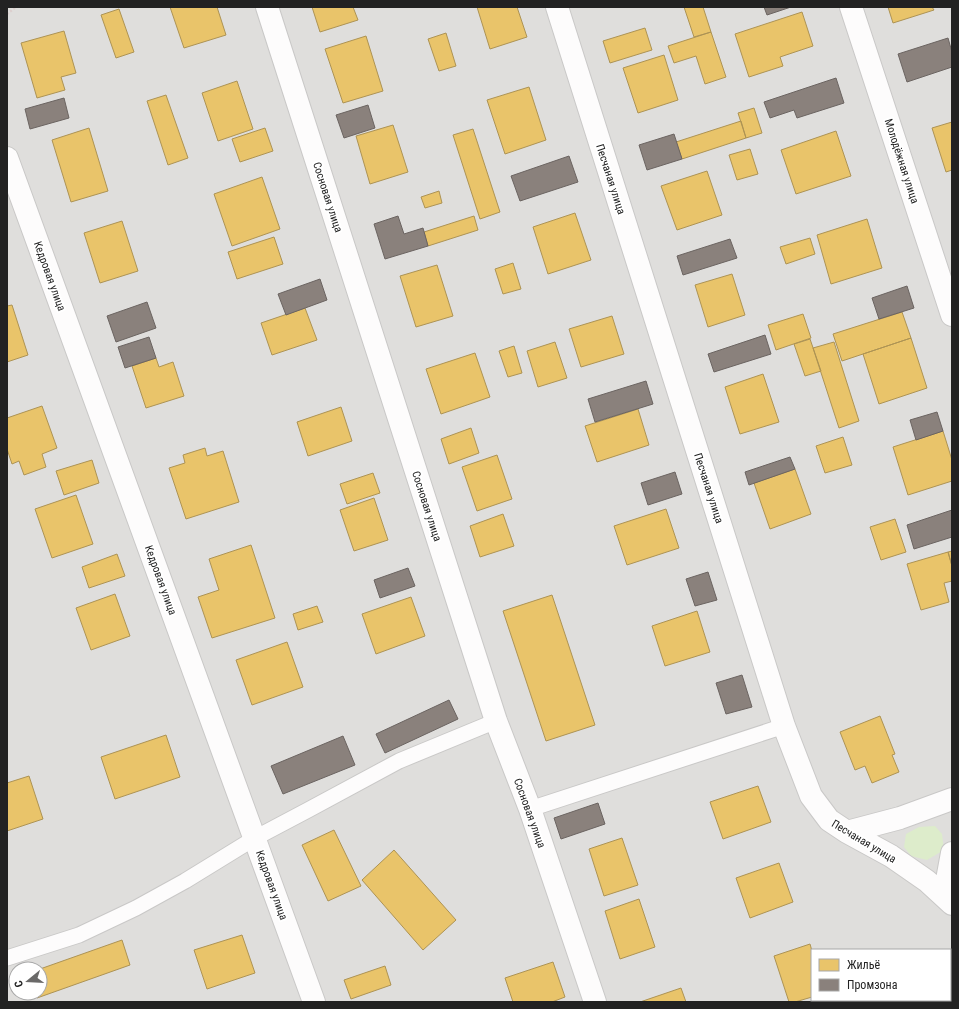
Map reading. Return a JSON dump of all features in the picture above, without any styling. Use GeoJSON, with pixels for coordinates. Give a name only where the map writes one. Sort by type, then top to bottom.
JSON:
{"type":"FeatureCollection","features":[{"type":"Feature","properties":{"kind":"street","name":"Сосновая улица"},"geometry":{"type":"LineString","coordinates":[[268,7],[496,721],[530,809],[595,1002]]}},
{"type":"Feature","properties":{"kind":"street","name":"Песчаная улица"},"geometry":{"type":"LineString","coordinates":[[557,7],[784,726],[810,796],[829,820],[847,832],[891,856],[926,881],[952,904]]}},
{"type":"Feature","properties":{"kind":"street","name":"Молодёжная улица"},"geometry":{"type":"LineString","coordinates":[[851,7],[952,315]]}},
{"type":"Feature","properties":{"kind":"street","name":"Кедровая улица"},"geometry":{"type":"LineString","coordinates":[[7,158],[314,1002]]}},
{"type":"Feature","properties":{"kind":"street"},"geometry":{"type":"LineString","coordinates":[[847,832],[900,818],[952,799]]}},
{"type":"Feature","properties":{"kind":"street"},"geometry":{"type":"LineString","coordinates":[[952,853],[947,880],[952,894]]}},
{"type":"Feature","properties":{"kind":"lane"},"geometry":{"type":"LineString","coordinates":[[7,958],[79,935],[136,908],[185,881],[255,838],[399,761],[496,721]]}},
{"type":"Feature","properties":{"kind":"lane"},"geometry":{"type":"LineString","coordinates":[[530,809],[784,726]]}},
{"type":"Feature","properties":{"kind":"path"},"geometry":{"type":"LineString","coordinates":[[7,14],[16,7]]}},
{"type":"Feature","properties":{"kind":"shaded area"},"geometry":{"type":"Polygon","coordinates":[[[7,7],[952,7],[952,1002],[7,1002],[7,7]]]}},
{"type":"Feature","properties":{"kind":"green space"},"geometry":{"type":"Polygon","coordinates":[[[935,826],[942,834],[944,850],[927,860],[911,856],[904,847],[906,834],[919,827],[935,826]]]}},
{"type":"Feature","properties":{"kind":"building: Жильё"},"geometry":{"type":"Polygon","coordinates":[[[170,7],[217,7],[226,35],[184,48],[170,7]]]}},
{"type":"Feature","properties":{"kind":"building: Жильё"},"geometry":{"type":"Polygon","coordinates":[[[312,7],[353,7],[358,20],[320,32],[312,7]]]}},
{"type":"Feature","properties":{"kind":"building: Жильё"},"geometry":{"type":"Polygon","coordinates":[[[477,7],[517,7],[527,37],[490,49],[477,7]]]}},
{"type":"Feature","properties":{"kind":"building: Жильё"},"geometry":{"type":"Polygon","coordinates":[[[684,7],[703,7],[711,32],[694,37],[684,7]]]}},
{"type":"Feature","properties":{"kind":"building: Жильё"},"geometry":{"type":"Polygon","coordinates":[[[888,7],[932,7],[934,10],[893,23],[888,7]]]}},
{"type":"Feature","properties":{"kind":"building: Жильё"},"geometry":{"type":"Polygon","coordinates":[[[119,9],[134,52],[116,58],[101,15],[119,9]]]}},
{"type":"Feature","properties":{"kind":"building: Жильё"},"geometry":{"type":"Polygon","coordinates":[[[802,12],[813,46],[780,57],[783,66],[749,77],[735,34],[802,12]]]}},
{"type":"Feature","properties":{"kind":"building: Жильё"},"geometry":{"type":"Polygon","coordinates":[[[645,28],[652,50],[610,63],[603,41],[645,28]]]}},
{"type":"Feature","properties":{"kind":"building: Жильё"},"geometry":{"type":"Polygon","coordinates":[[[64,31],[76,73],[61,77],[65,90],[37,98],[21,43],[64,31]]]}},
{"type":"Feature","properties":{"kind":"building: Жильё"},"geometry":{"type":"Polygon","coordinates":[[[711,32],[726,77],[705,84],[696,56],[674,63],[668,46],[711,32]]]}},
{"type":"Feature","properties":{"kind":"building: Жильё"},"geometry":{"type":"Polygon","coordinates":[[[446,33],[456,66],[439,71],[428,39],[446,33]]]}},
{"type":"Feature","properties":{"kind":"building: Жильё"},"geometry":{"type":"Polygon","coordinates":[[[366,36],[383,91],[343,103],[325,49],[366,36]]]}},
{"type":"Feature","properties":{"kind":"building: Жильё"},"geometry":{"type":"Polygon","coordinates":[[[664,55],[678,100],[638,113],[623,68],[664,55]]]}},
{"type":"Feature","properties":{"kind":"building: Жильё"},"geometry":{"type":"Polygon","coordinates":[[[237,81],[253,129],[218,141],[202,93],[237,81]]]}},
{"type":"Feature","properties":{"kind":"building: Жильё"},"geometry":{"type":"Polygon","coordinates":[[[529,87],[546,140],[505,154],[487,100],[529,87]]]}},
{"type":"Feature","properties":{"kind":"building: Жильё"},"geometry":{"type":"Polygon","coordinates":[[[166,95],[188,158],[168,165],[147,101],[166,95]]]}},
{"type":"Feature","properties":{"kind":"building: Жильё"},"geometry":{"type":"Polygon","coordinates":[[[754,108],[762,133],[746,138],[738,113],[754,108]]]}},
{"type":"Feature","properties":{"kind":"building: Жильё"},"geometry":{"type":"Polygon","coordinates":[[[741,121],[746,138],[682,159],[676,142],[741,121]]]}},
{"type":"Feature","properties":{"kind":"building: Жильё"},"geometry":{"type":"Polygon","coordinates":[[[952,122],[952,170],[946,172],[932,128],[952,122]]]}},
{"type":"Feature","properties":{"kind":"building: Жильё"},"geometry":{"type":"Polygon","coordinates":[[[393,125],[408,172],[370,184],[356,136],[393,125]]]}},
{"type":"Feature","properties":{"kind":"building: Жильё"},"geometry":{"type":"Polygon","coordinates":[[[89,128],[108,191],[71,202],[52,140],[89,128]]]}},
{"type":"Feature","properties":{"kind":"building: Жильё"},"geometry":{"type":"Polygon","coordinates":[[[265,128],[273,151],[240,162],[232,139],[265,128]]]}},
{"type":"Feature","properties":{"kind":"building: Жильё"},"geometry":{"type":"Polygon","coordinates":[[[473,129],[500,212],[480,219],[453,135],[473,129]]]}},
{"type":"Feature","properties":{"kind":"building: Жильё"},"geometry":{"type":"Polygon","coordinates":[[[836,131],[851,176],[796,194],[781,150],[836,131]]]}},
{"type":"Feature","properties":{"kind":"building: Жильё"},"geometry":{"type":"Polygon","coordinates":[[[750,149],[758,174],[737,180],[729,155],[750,149]]]}},
{"type":"Feature","properties":{"kind":"building: Жильё"},"geometry":{"type":"Polygon","coordinates":[[[707,171],[722,215],[677,230],[661,186],[707,171]]]}},
{"type":"Feature","properties":{"kind":"building: Жильё"},"geometry":{"type":"Polygon","coordinates":[[[262,177],[280,229],[232,246],[214,194],[262,177]]]}},
{"type":"Feature","properties":{"kind":"building: Жильё"},"geometry":{"type":"Polygon","coordinates":[[[439,191],[442,203],[425,208],[421,197],[439,191]]]}},
{"type":"Feature","properties":{"kind":"building: Жильё"},"geometry":{"type":"Polygon","coordinates":[[[575,213],[591,260],[548,274],[533,227],[575,213]]]}},
{"type":"Feature","properties":{"kind":"building: Жильё"},"geometry":{"type":"Polygon","coordinates":[[[474,216],[478,230],[428,246],[424,232],[474,216]]]}},
{"type":"Feature","properties":{"kind":"building: Жильё"},"geometry":{"type":"Polygon","coordinates":[[[867,219],[882,268],[831,284],[817,235],[867,219]]]}},
{"type":"Feature","properties":{"kind":"building: Жильё"},"geometry":{"type":"Polygon","coordinates":[[[122,221],[138,271],[100,283],[84,233],[122,221]]]}},
{"type":"Feature","properties":{"kind":"building: Жильё"},"geometry":{"type":"Polygon","coordinates":[[[274,237],[283,264],[237,279],[228,252],[274,237]]]}},
{"type":"Feature","properties":{"kind":"building: Жильё"},"geometry":{"type":"Polygon","coordinates":[[[810,238],[815,254],[786,264],[780,247],[810,238]]]}},
{"type":"Feature","properties":{"kind":"building: Жильё"},"geometry":{"type":"Polygon","coordinates":[[[513,263],[521,289],[503,294],[495,269],[513,263]]]}},
{"type":"Feature","properties":{"kind":"building: Жильё"},"geometry":{"type":"Polygon","coordinates":[[[437,265],[453,316],[416,327],[400,276],[437,265]]]}},
{"type":"Feature","properties":{"kind":"building: Жильё"},"geometry":{"type":"Polygon","coordinates":[[[732,274],[745,315],[708,327],[695,285],[732,274]]]}},
{"type":"Feature","properties":{"kind":"building: Жильё"},"geometry":{"type":"Polygon","coordinates":[[[12,305],[28,355],[7,362],[7,306],[12,305]]]}},
{"type":"Feature","properties":{"kind":"building: Жильё"},"geometry":{"type":"Polygon","coordinates":[[[305,308],[317,340],[272,355],[261,323],[305,308]]]}},
{"type":"Feature","properties":{"kind":"building: Жильё"},"geometry":{"type":"Polygon","coordinates":[[[902,312],[911,338],[842,361],[833,334],[902,312]]]}},
{"type":"Feature","properties":{"kind":"building: Жильё"},"geometry":{"type":"Polygon","coordinates":[[[803,314],[811,338],[776,350],[768,325],[803,314]]]}},
{"type":"Feature","properties":{"kind":"building: Жильё"},"geometry":{"type":"Polygon","coordinates":[[[612,316],[624,354],[581,367],[569,329],[612,316]]]}},
{"type":"Feature","properties":{"kind":"building: Жильё"},"geometry":{"type":"Polygon","coordinates":[[[911,338],[927,388],[879,404],[863,354],[911,338]]]}},
{"type":"Feature","properties":{"kind":"building: Жильё"},"geometry":{"type":"Polygon","coordinates":[[[810,339],[821,371],[805,376],[794,344],[810,339]]]}},
{"type":"Feature","properties":{"kind":"building: Жильё"},"geometry":{"type":"Polygon","coordinates":[[[555,342],[567,378],[538,387],[527,351],[555,342]]]}},
{"type":"Feature","properties":{"kind":"building: Жильё"},"geometry":{"type":"Polygon","coordinates":[[[834,342],[859,421],[839,428],[813,348],[834,342]]]}},
{"type":"Feature","properties":{"kind":"building: Жильё"},"geometry":{"type":"Polygon","coordinates":[[[514,346],[522,373],[508,377],[499,351],[514,346]]]}},
{"type":"Feature","properties":{"kind":"building: Жильё"},"geometry":{"type":"Polygon","coordinates":[[[475,353],[490,397],[441,414],[426,369],[475,353]]]}},
{"type":"Feature","properties":{"kind":"building: Жильё"},"geometry":{"type":"Polygon","coordinates":[[[156,358],[159,367],[173,362],[184,396],[146,408],[132,366],[156,358]]]}},
{"type":"Feature","properties":{"kind":"building: Жильё"},"geometry":{"type":"Polygon","coordinates":[[[763,374],[779,422],[740,434],[725,387],[763,374]]]}},
{"type":"Feature","properties":{"kind":"building: Жильё"},"geometry":{"type":"Polygon","coordinates":[[[42,406],[57,448],[42,454],[46,467],[24,475],[19,461],[12,464],[7,449],[7,418],[42,406]]]}},
{"type":"Feature","properties":{"kind":"building: Жильё"},"geometry":{"type":"Polygon","coordinates":[[[341,407],[352,441],[308,456],[297,422],[341,407]]]}},
{"type":"Feature","properties":{"kind":"building: Жильё"},"geometry":{"type":"Polygon","coordinates":[[[638,409],[649,445],[597,462],[585,426],[638,409]]]}},
{"type":"Feature","properties":{"kind":"building: Жильё"},"geometry":{"type":"Polygon","coordinates":[[[471,428],[479,453],[449,464],[441,439],[471,428]]]}},
{"type":"Feature","properties":{"kind":"building: Жильё"},"geometry":{"type":"Polygon","coordinates":[[[943,431],[952,460],[952,481],[908,495],[893,447],[943,431]]]}},
{"type":"Feature","properties":{"kind":"building: Жильё"},"geometry":{"type":"Polygon","coordinates":[[[843,437],[852,465],[825,473],[816,446],[843,437]]]}},
{"type":"Feature","properties":{"kind":"building: Жильё"},"geometry":{"type":"Polygon","coordinates":[[[205,448],[207,456],[223,451],[239,502],[186,519],[169,468],[185,463],[183,455],[205,448]]]}},
{"type":"Feature","properties":{"kind":"building: Жильё"},"geometry":{"type":"Polygon","coordinates":[[[497,455],[512,499],[477,511],[462,467],[497,455]]]}},
{"type":"Feature","properties":{"kind":"building: Жильё"},"geometry":{"type":"Polygon","coordinates":[[[92,460],[99,483],[64,495],[56,471],[92,460]]]}},
{"type":"Feature","properties":{"kind":"building: Жильё"},"geometry":{"type":"Polygon","coordinates":[[[795,469],[811,514],[770,529],[754,483],[795,469]]]}},
{"type":"Feature","properties":{"kind":"building: Жильё"},"geometry":{"type":"Polygon","coordinates":[[[373,473],[380,493],[347,504],[340,484],[373,473]]]}},
{"type":"Feature","properties":{"kind":"building: Жильё"},"geometry":{"type":"Polygon","coordinates":[[[76,495],[93,544],[52,558],[35,509],[76,495]]]}},
{"type":"Feature","properties":{"kind":"building: Жильё"},"geometry":{"type":"Polygon","coordinates":[[[374,498],[388,540],[354,551],[340,510],[374,498]]]}},
{"type":"Feature","properties":{"kind":"building: Жильё"},"geometry":{"type":"Polygon","coordinates":[[[666,509],[679,548],[627,565],[614,526],[666,509]]]}},
{"type":"Feature","properties":{"kind":"building: Жильё"},"geometry":{"type":"Polygon","coordinates":[[[503,514],[514,546],[480,557],[470,526],[503,514]]]}},
{"type":"Feature","properties":{"kind":"building: Жильё"},"geometry":{"type":"Polygon","coordinates":[[[895,519],[906,552],[881,560],[870,527],[895,519]]]}},
{"type":"Feature","properties":{"kind":"building: Жильё"},"geometry":{"type":"Polygon","coordinates":[[[251,545],[275,618],[212,638],[198,597],[219,590],[209,559],[251,545]]]}},
{"type":"Feature","properties":{"kind":"building: Жильё"},"geometry":{"type":"Polygon","coordinates":[[[952,551],[952,566],[948,552],[952,551]]]}},
{"type":"Feature","properties":{"kind":"building: Жильё"},"geometry":{"type":"Polygon","coordinates":[[[948,552],[952,566],[952,581],[944,583],[949,602],[921,610],[907,564],[948,552]]]}},
{"type":"Feature","properties":{"kind":"building: Жильё"},"geometry":{"type":"Polygon","coordinates":[[[117,554],[125,576],[89,588],[82,567],[117,554]]]}},
{"type":"Feature","properties":{"kind":"building: Жильё"},"geometry":{"type":"Polygon","coordinates":[[[115,594],[130,636],[91,650],[76,608],[115,594]]]}},
{"type":"Feature","properties":{"kind":"building: Жильё"},"geometry":{"type":"Polygon","coordinates":[[[552,595],[595,725],[546,741],[503,611],[552,595]]]}},
{"type":"Feature","properties":{"kind":"building: Жильё"},"geometry":{"type":"Polygon","coordinates":[[[411,597],[425,636],[376,654],[362,614],[411,597]]]}},
{"type":"Feature","properties":{"kind":"building: Жильё"},"geometry":{"type":"Polygon","coordinates":[[[317,606],[323,622],[298,630],[293,614],[317,606]]]}},
{"type":"Feature","properties":{"kind":"building: Жильё"},"geometry":{"type":"Polygon","coordinates":[[[697,611],[710,652],[665,666],[652,626],[697,611]]]}},
{"type":"Feature","properties":{"kind":"building: Жильё"},"geometry":{"type":"Polygon","coordinates":[[[287,642],[303,687],[252,705],[236,660],[287,642]]]}},
{"type":"Feature","properties":{"kind":"building: Жильё"},"geometry":{"type":"Polygon","coordinates":[[[880,716],[895,754],[892,755],[899,772],[872,783],[865,766],[855,770],[840,732],[880,716]]]}},
{"type":"Feature","properties":{"kind":"building: Жильё"},"geometry":{"type":"Polygon","coordinates":[[[166,735],[180,777],[115,799],[101,757],[166,735]]]}},
{"type":"Feature","properties":{"kind":"building: Жильё"},"geometry":{"type":"Polygon","coordinates":[[[29,776],[43,819],[7,831],[7,783],[29,776]]]}},
{"type":"Feature","properties":{"kind":"building: Жильё"},"geometry":{"type":"Polygon","coordinates":[[[758,786],[771,822],[723,839],[710,802],[758,786]]]}},
{"type":"Feature","properties":{"kind":"building: Жильё"},"geometry":{"type":"Polygon","coordinates":[[[334,830],[361,886],[328,901],[302,845],[334,830]]]}},
{"type":"Feature","properties":{"kind":"building: Жильё"},"geometry":{"type":"Polygon","coordinates":[[[622,838],[638,885],[604,896],[589,849],[622,838]]]}},
{"type":"Feature","properties":{"kind":"building: Жильё"},"geometry":{"type":"Polygon","coordinates":[[[394,850],[456,920],[423,950],[362,880],[394,850]]]}},
{"type":"Feature","properties":{"kind":"building: Жильё"},"geometry":{"type":"Polygon","coordinates":[[[779,863],[793,902],[750,918],[736,878],[779,863]]]}},
{"type":"Feature","properties":{"kind":"building: Жильё"},"geometry":{"type":"Polygon","coordinates":[[[639,899],[655,947],[620,959],[605,911],[639,899]]]}},
{"type":"Feature","properties":{"kind":"building: Жильё"},"geometry":{"type":"Polygon","coordinates":[[[242,935],[255,973],[207,989],[194,950],[242,935]]]}},
{"type":"Feature","properties":{"kind":"building: Жильё"},"geometry":{"type":"Polygon","coordinates":[[[122,940],[130,965],[48,994],[48,966],[122,940]]]}},
{"type":"Feature","properties":{"kind":"building: Жильё"},"geometry":{"type":"Polygon","coordinates":[[[810,944],[811,949],[811,997],[795,1002],[789,1002],[774,956],[810,944]]]}},
{"type":"Feature","properties":{"kind":"building: Жильё"},"geometry":{"type":"Polygon","coordinates":[[[553,962],[565,997],[552,1002],[513,1002],[505,978],[553,962]]]}},
{"type":"Feature","properties":{"kind":"building: Жильё"},"geometry":{"type":"Polygon","coordinates":[[[385,966],[391,985],[351,999],[344,980],[385,966]]]}},
{"type":"Feature","properties":{"kind":"building: Жильё"},"geometry":{"type":"Polygon","coordinates":[[[681,988],[686,1002],[640,1002],[681,988]]]}},
{"type":"Feature","properties":{"kind":"building: Промзона"},"geometry":{"type":"Polygon","coordinates":[[[764,7],[791,7],[767,15],[764,7]]]}},
{"type":"Feature","properties":{"kind":"building: Промзона"},"geometry":{"type":"Polygon","coordinates":[[[948,38],[952,52],[952,67],[907,82],[898,54],[948,38]]]}},
{"type":"Feature","properties":{"kind":"building: Промзона"},"geometry":{"type":"Polygon","coordinates":[[[836,78],[844,103],[797,118],[794,110],[770,118],[764,102],[836,78]]]}},
{"type":"Feature","properties":{"kind":"building: Промзона"},"geometry":{"type":"Polygon","coordinates":[[[64,98],[69,118],[30,129],[25,109],[64,98]]]}},
{"type":"Feature","properties":{"kind":"building: Промзона"},"geometry":{"type":"Polygon","coordinates":[[[368,105],[375,128],[344,138],[336,115],[368,105]]]}},
{"type":"Feature","properties":{"kind":"building: Промзона"},"geometry":{"type":"Polygon","coordinates":[[[674,134],[682,159],[647,170],[639,145],[674,134]]]}},
{"type":"Feature","properties":{"kind":"building: Промзона"},"geometry":{"type":"Polygon","coordinates":[[[569,156],[578,182],[520,201],[511,176],[569,156]]]}},
{"type":"Feature","properties":{"kind":"building: Промзона"},"geometry":{"type":"Polygon","coordinates":[[[398,216],[404,234],[423,228],[428,246],[385,259],[374,224],[398,216]]]}},
{"type":"Feature","properties":{"kind":"building: Промзона"},"geometry":{"type":"Polygon","coordinates":[[[730,239],[737,258],[683,275],[677,256],[730,239]]]}},
{"type":"Feature","properties":{"kind":"building: Промзона"},"geometry":{"type":"Polygon","coordinates":[[[320,279],[327,300],[286,315],[278,294],[320,279]]]}},
{"type":"Feature","properties":{"kind":"building: Промзона"},"geometry":{"type":"Polygon","coordinates":[[[907,286],[914,308],[879,319],[872,298],[907,286]]]}},
{"type":"Feature","properties":{"kind":"building: Промзона"},"geometry":{"type":"Polygon","coordinates":[[[147,302],[156,328],[116,342],[107,316],[147,302]]]}},
{"type":"Feature","properties":{"kind":"building: Промзона"},"geometry":{"type":"Polygon","coordinates":[[[765,335],[771,354],[714,372],[708,354],[765,335]]]}},
{"type":"Feature","properties":{"kind":"building: Промзона"},"geometry":{"type":"Polygon","coordinates":[[[149,337],[156,358],[125,368],[118,347],[149,337]]]}},
{"type":"Feature","properties":{"kind":"building: Промзона"},"geometry":{"type":"Polygon","coordinates":[[[646,381],[653,404],[595,422],[588,399],[646,381]]]}},
{"type":"Feature","properties":{"kind":"building: Промзона"},"geometry":{"type":"Polygon","coordinates":[[[937,412],[943,431],[916,440],[910,420],[937,412]]]}},
{"type":"Feature","properties":{"kind":"building: Промзона"},"geometry":{"type":"Polygon","coordinates":[[[790,457],[795,469],[749,485],[745,472],[790,457]]]}},
{"type":"Feature","properties":{"kind":"building: Промзона"},"geometry":{"type":"Polygon","coordinates":[[[675,472],[682,494],[648,505],[641,483],[675,472]]]}},
{"type":"Feature","properties":{"kind":"building: Промзона"},"geometry":{"type":"Polygon","coordinates":[[[952,510],[952,537],[914,549],[907,525],[952,510]]]}},
{"type":"Feature","properties":{"kind":"building: Промзона"},"geometry":{"type":"Polygon","coordinates":[[[408,568],[415,586],[380,598],[374,580],[408,568]]]}},
{"type":"Feature","properties":{"kind":"building: Промзона"},"geometry":{"type":"Polygon","coordinates":[[[708,572],[717,600],[695,606],[686,579],[708,572]]]}},
{"type":"Feature","properties":{"kind":"building: Промзона"},"geometry":{"type":"Polygon","coordinates":[[[742,675],[752,707],[726,714],[716,683],[742,675]]]}},
{"type":"Feature","properties":{"kind":"building: Промзона"},"geometry":{"type":"Polygon","coordinates":[[[449,700],[458,719],[385,753],[376,734],[449,700]]]}},
{"type":"Feature","properties":{"kind":"building: Промзона"},"geometry":{"type":"Polygon","coordinates":[[[343,736],[355,765],[283,794],[271,766],[343,736]]]}},
{"type":"Feature","properties":{"kind":"building: Промзона"},"geometry":{"type":"Polygon","coordinates":[[[598,803],[605,824],[561,839],[554,818],[598,803]]]}}]}
